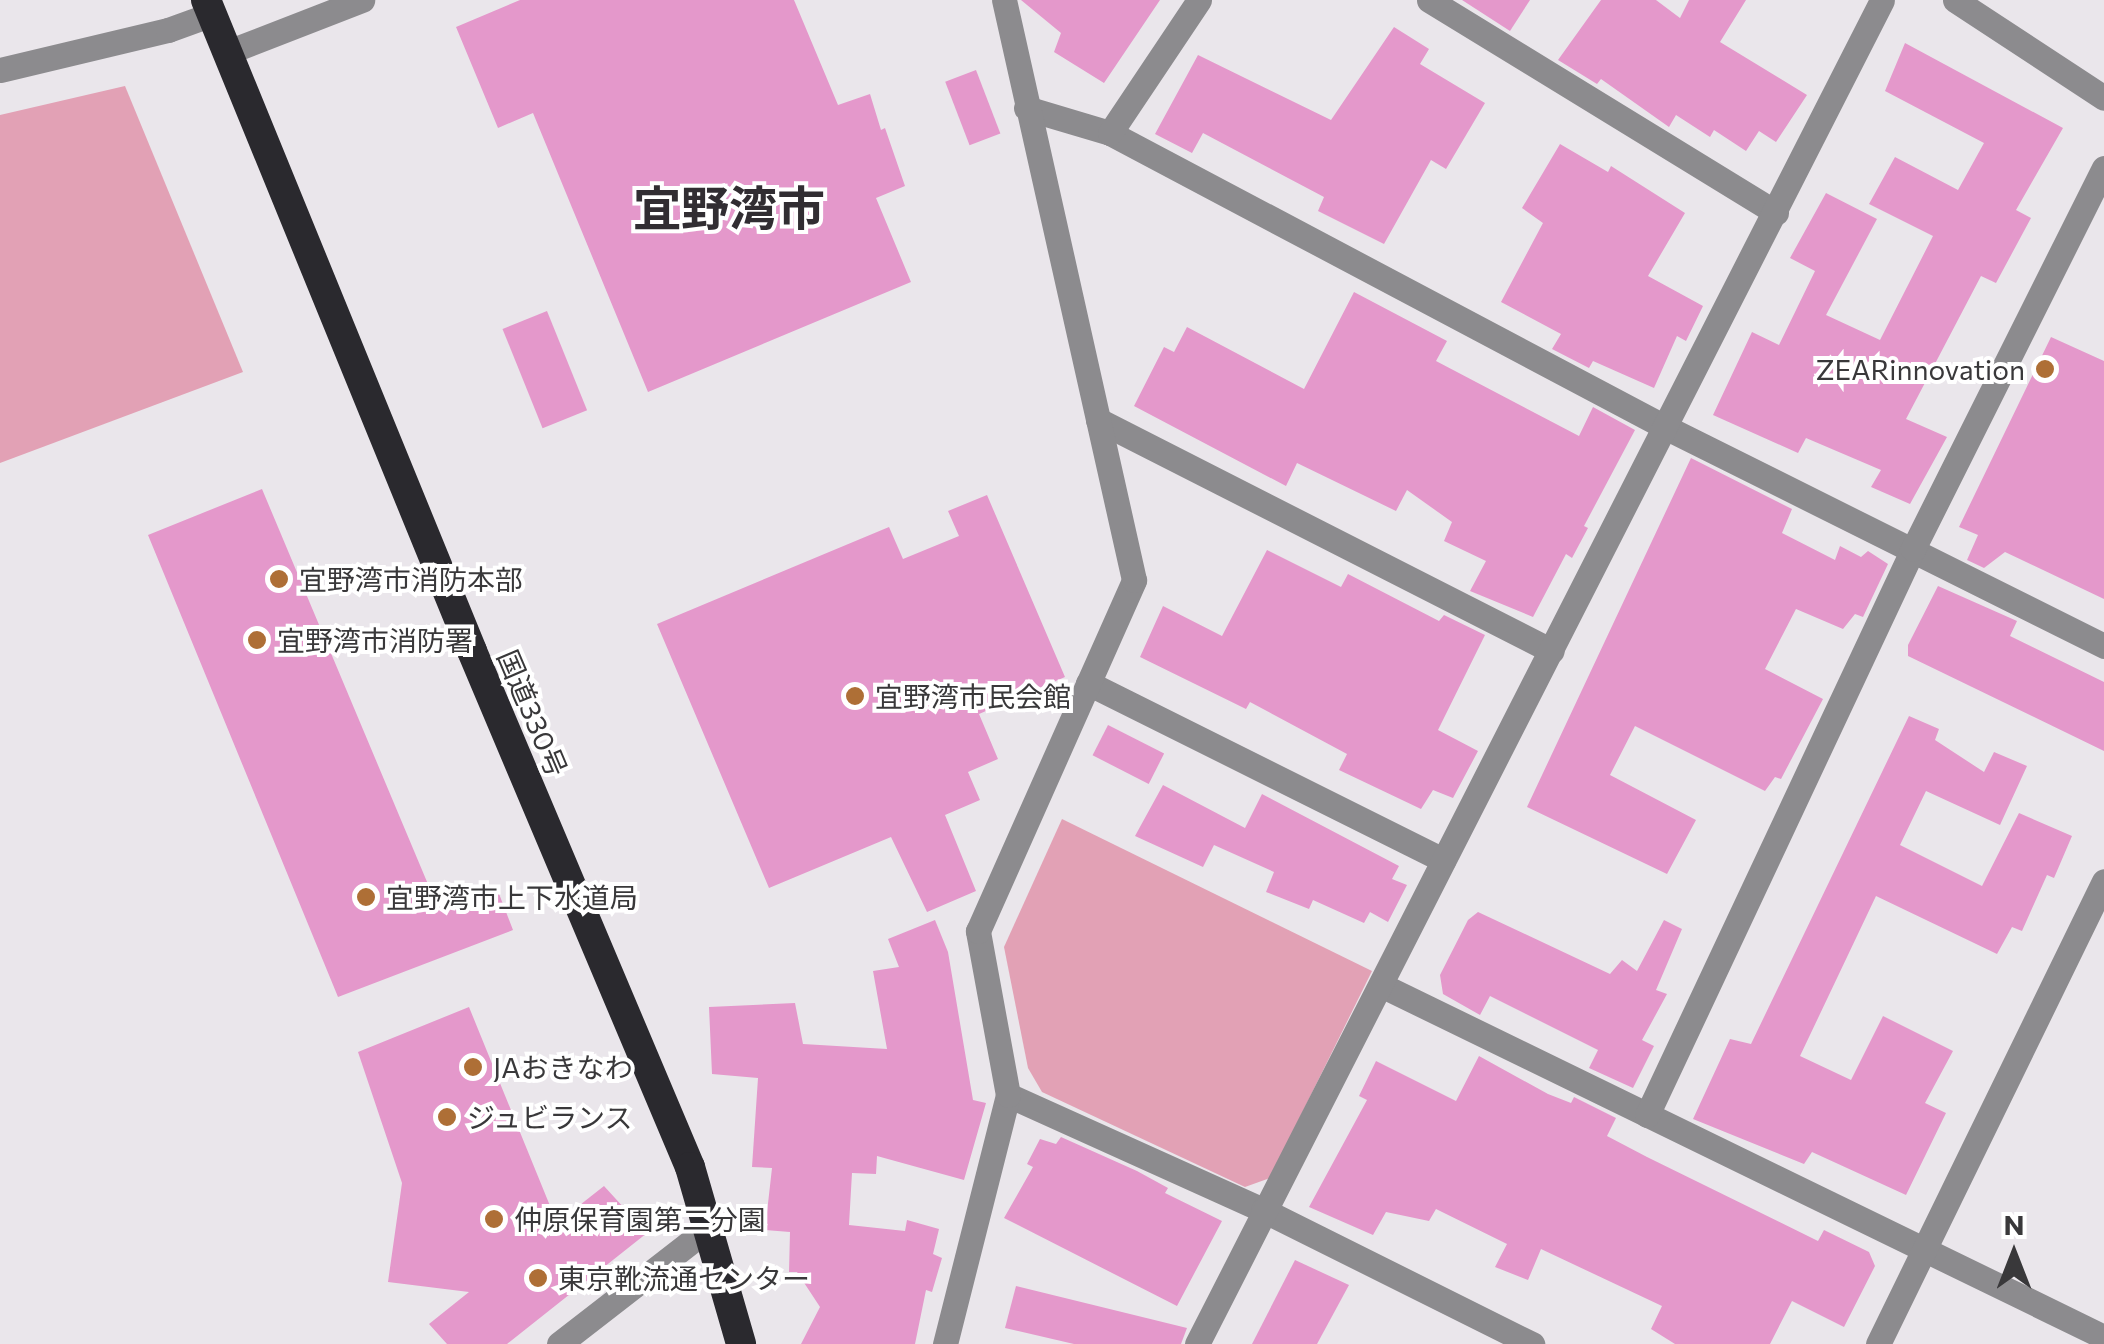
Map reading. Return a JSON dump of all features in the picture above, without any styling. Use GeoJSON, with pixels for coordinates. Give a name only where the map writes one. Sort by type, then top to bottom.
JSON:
{"type":"FeatureCollection","features":[{"type":"Feature","properties":{"kind":"highway","name":"国道330号"},"geometry":{"type":"LineString","coordinates":[[209,7],[472,650],[690,1167],[740,1344]]}},
{"type":"Feature","properties":{"kind":"street"},"geometry":{"type":"LineString","coordinates":[[228,52],[362,0]]}},
{"type":"Feature","properties":{"kind":"street"},"geometry":{"type":"LineString","coordinates":[[946,1344],[1008,1095],[978,931],[1134,580],[1004,0]]}},
{"type":"Feature","properties":{"kind":"street"},"geometry":{"type":"LineString","coordinates":[[1110,133],[1200,0]]}},
{"type":"Feature","properties":{"kind":"street"},"geometry":{"type":"LineString","coordinates":[[1429,0],[1776,213]]}},
{"type":"Feature","properties":{"kind":"street"},"geometry":{"type":"LineString","coordinates":[[1196,1344],[1882,0]]}},
{"type":"Feature","properties":{"kind":"street"},"geometry":{"type":"LineString","coordinates":[[1955,0],[2104,98]]}},
{"type":"Feature","properties":{"kind":"street"},"geometry":{"type":"LineString","coordinates":[[0,70],[168,30],[209,7]]}},
{"type":"Feature","properties":{"kind":"street"},"geometry":{"type":"LineString","coordinates":[[1026,108],[1110,133],[1665,426],[2104,646]]}},
{"type":"Feature","properties":{"kind":"street"},"geometry":{"type":"LineString","coordinates":[[1647,1115],[1913,548],[2104,168]]}},
{"type":"Feature","properties":{"kind":"street"},"geometry":{"type":"LineString","coordinates":[[1098,420],[1552,651]]}},
{"type":"Feature","properties":{"kind":"street"},"geometry":{"type":"LineString","coordinates":[[1088,682],[1443,860]]}},
{"type":"Feature","properties":{"kind":"street"},"geometry":{"type":"LineString","coordinates":[[1878,1344],[2104,881]]}},
{"type":"Feature","properties":{"kind":"street"},"geometry":{"type":"LineString","coordinates":[[1382,986],[2104,1338]]}},
{"type":"Feature","properties":{"kind":"street"},"geometry":{"type":"LineString","coordinates":[[1008,1095],[1263,1210],[1532,1344]]}},
{"type":"Feature","properties":{"kind":"street"},"geometry":{"type":"LineString","coordinates":[[558,1344],[710,1227]]}},
{"type":"Feature","properties":{"kind":"shaded area"},"geometry":{"type":"Polygon","coordinates":[[[125,86],[243,372],[0,463],[0,115],[125,86]]]}},
{"type":"Feature","properties":{"kind":"shaded area"},"geometry":{"type":"Polygon","coordinates":[[[1062,819],[1372,971],[1270,1178],[1245,1187],[1042,1092],[1028,1068],[1004,947],[1062,819]]]}},
{"type":"Feature","properties":{"kind":"building"},"geometry":{"type":"Polygon","coordinates":[[[520,0],[794,0],[838,105],[870,94],[881,130],[885,128],[905,186],[876,198],[911,282],[648,392],[533,113],[498,128],[456,27],[520,0]]]}},
{"type":"Feature","properties":{"kind":"building"},"geometry":{"type":"Polygon","coordinates":[[[1021,0],[1160,0],[1104,83],[1054,52],[1061,33],[1021,0]]]}},
{"type":"Feature","properties":{"kind":"building"},"geometry":{"type":"Polygon","coordinates":[[[1462,0],[1530,0],[1510,31],[1462,0]]]}},
{"type":"Feature","properties":{"kind":"building"},"geometry":{"type":"Polygon","coordinates":[[[1601,0],[1656,0],[1680,18],[1689,0],[1746,0],[1720,42],[1807,95],[1776,142],[1759,131],[1746,151],[1714,130],[1710,137],[1676,115],[1669,127],[1601,79],[1597,84],[1558,60],[1601,0]]]}},
{"type":"Feature","properties":{"kind":"building"},"geometry":{"type":"Polygon","coordinates":[[[1394,27],[1429,49],[1420,64],[1485,103],[1446,169],[1431,160],[1384,244],[1318,211],[1324,197],[1203,133],[1192,153],[1155,134],[1198,55],[1331,120],[1394,27]]]}},
{"type":"Feature","properties":{"kind":"building"},"geometry":{"type":"Polygon","coordinates":[[[1905,43],[2063,128],[2016,210],[2031,218],[1996,283],[1981,276],[1906,419],[1947,437],[1910,504],[1871,487],[1881,470],[1806,438],[1798,453],[1713,415],[1752,332],[1779,345],[1815,271],[1790,258],[1826,193],[1877,219],[1826,315],[1880,340],[1933,236],[1869,204],[1895,157],[1958,190],[1984,143],[1885,91],[1905,43]]]}},
{"type":"Feature","properties":{"kind":"building"},"geometry":{"type":"Polygon","coordinates":[[[976,70],[1000,133],[970,145],[945,82],[976,70]]]}},
{"type":"Feature","properties":{"kind":"building"},"geometry":{"type":"Polygon","coordinates":[[[1560,144],[1608,172],[1611,166],[1685,213],[1648,276],[1703,306],[1686,341],[1677,336],[1654,388],[1593,361],[1589,368],[1552,349],[1561,334],[1501,302],[1543,223],[1522,208],[1560,144]]]}},
{"type":"Feature","properties":{"kind":"building"},"geometry":{"type":"Polygon","coordinates":[[[1354,292],[1447,341],[1436,361],[1579,436],[1593,407],[1635,430],[1584,526],[1588,528],[1572,558],[1566,554],[1533,617],[1470,591],[1486,561],[1444,541],[1452,522],[1407,490],[1396,511],[1297,463],[1286,486],[1134,406],[1164,347],[1174,352],[1187,327],[1304,389],[1354,292]]]}},
{"type":"Feature","properties":{"kind":"building"},"geometry":{"type":"Polygon","coordinates":[[[547,311],[587,410],[543,428],[502,329],[547,311]]]}},
{"type":"Feature","properties":{"kind":"building"},"geometry":{"type":"Polygon","coordinates":[[[2051,337],[2104,361],[2104,599],[2005,552],[1984,568],[1967,560],[1978,535],[1959,527],[2051,337]]]}},
{"type":"Feature","properties":{"kind":"building"},"geometry":{"type":"Polygon","coordinates":[[[1691,458],[1792,509],[1782,533],[1835,560],[1840,546],[1861,557],[1868,551],[1888,564],[1863,617],[1855,614],[1843,629],[1796,609],[1765,669],[1823,699],[1781,779],[1775,777],[1765,791],[1635,726],[1610,775],[1696,820],[1667,874],[1527,807],[1691,458]]]}},
{"type":"Feature","properties":{"kind":"building"},"geometry":{"type":"Polygon","coordinates":[[[262,489],[438,908],[496,886],[513,930],[338,997],[148,535],[262,489]]]}},
{"type":"Feature","properties":{"kind":"building","name":"宜野湾市民会館"},"geometry":{"type":"Polygon","coordinates":[[[987,495],[1065,677],[979,714],[998,759],[968,772],[980,800],[945,815],[976,891],[927,912],[891,837],[769,888],[657,624],[889,527],[903,559],[959,536],[948,511],[987,495]]]}},
{"type":"Feature","properties":{"kind":"building"},"geometry":{"type":"Polygon","coordinates":[[[1267,550],[1341,587],[1348,574],[1439,621],[1444,615],[1485,635],[1438,730],[1478,751],[1453,798],[1433,790],[1421,809],[1339,770],[1347,754],[1250,702],[1246,709],[1140,657],[1163,606],[1222,636],[1267,550]]]}},
{"type":"Feature","properties":{"kind":"building"},"geometry":{"type":"Polygon","coordinates":[[[1938,586],[2017,621],[2010,636],[2104,682],[2104,751],[1908,656],[1908,645],[1938,586]]]}},
{"type":"Feature","properties":{"kind":"building"},"geometry":{"type":"Polygon","coordinates":[[[1909,716],[1939,729],[1935,740],[1984,772],[1994,752],[2027,766],[2000,825],[1926,791],[1900,845],[1982,886],[2019,813],[2072,836],[2054,878],[2047,875],[2022,931],[2012,927],[1997,954],[1876,896],[1800,1056],[1851,1080],[1883,1016],[1953,1051],[1925,1103],[1946,1113],[1906,1195],[1812,1152],[1804,1164],[1693,1119],[1730,1039],[1751,1044],[1909,716]]]}},
{"type":"Feature","properties":{"kind":"building"},"geometry":{"type":"Polygon","coordinates":[[[1108,725],[1164,754],[1149,784],[1093,755],[1108,725]]]}},
{"type":"Feature","properties":{"kind":"building"},"geometry":{"type":"Polygon","coordinates":[[[1163,785],[1245,828],[1262,794],[1399,866],[1392,879],[1407,885],[1388,922],[1370,912],[1364,923],[1313,900],[1309,909],[1266,892],[1274,872],[1214,845],[1203,867],[1135,836],[1163,785]]]}},
{"type":"Feature","properties":{"kind":"building"},"geometry":{"type":"Polygon","coordinates":[[[1478,912],[1610,974],[1622,960],[1637,971],[1664,920],[1682,929],[1656,990],[1667,994],[1642,1040],[1654,1046],[1633,1088],[1589,1068],[1598,1050],[1490,996],[1480,1015],[1443,994],[1440,975],[1468,920],[1478,912]]]}},
{"type":"Feature","properties":{"kind":"building"},"geometry":{"type":"Polygon","coordinates":[[[935,920],[948,952],[973,1100],[986,1103],[964,1180],[877,1156],[876,1174],[852,1173],[849,1225],[905,1231],[907,1220],[939,1229],[933,1254],[942,1258],[932,1292],[926,1290],[915,1344],[801,1344],[820,1307],[797,1272],[789,1272],[790,1232],[765,1230],[772,1168],[752,1167],[758,1078],[712,1074],[709,1007],[795,1003],[803,1044],[887,1049],[873,971],[899,967],[888,939],[935,920]]]}},
{"type":"Feature","properties":{"kind":"building","name":"ジュビランス"},"geometry":{"type":"Polygon","coordinates":[[[469,1007],[557,1223],[604,1186],[647,1233],[507,1344],[447,1344],[429,1324],[469,1292],[388,1282],[402,1183],[358,1052],[469,1007]]]}},
{"type":"Feature","properties":{"kind":"building"},"geometry":{"type":"Polygon","coordinates":[[[1479,1056],[1548,1094],[1571,1103],[1574,1097],[1616,1118],[1607,1136],[1647,1157],[1818,1241],[1824,1230],[1869,1252],[1875,1266],[1844,1327],[1792,1301],[1770,1344],[1675,1344],[1651,1329],[1662,1306],[1541,1249],[1528,1280],[1495,1267],[1507,1244],[1436,1209],[1429,1221],[1386,1212],[1373,1235],[1309,1207],[1367,1100],[1359,1096],[1376,1061],[1456,1101],[1479,1056]]]}},
{"type":"Feature","properties":{"kind":"building"},"geometry":{"type":"Polygon","coordinates":[[[1061,1137],[1137,1171],[1168,1188],[1165,1193],[1222,1221],[1177,1306],[1004,1218],[1033,1167],[1027,1164],[1040,1139],[1056,1144],[1061,1137]]]}},
{"type":"Feature","properties":{"kind":"building"},"geometry":{"type":"Polygon","coordinates":[[[1295,1260],[1349,1285],[1317,1344],[1252,1344],[1295,1260]]]}},
{"type":"Feature","properties":{"kind":"building"},"geometry":{"type":"Polygon","coordinates":[[[1016,1286],[1187,1328],[1181,1344],[1074,1344],[1005,1328],[1016,1286]]]}},
{"type":"Feature","properties":{"kind":"place","name":"ZEARinnovation"},"geometry":{"type":"Point","coordinates":[2045,369]}},
{"type":"Feature","properties":{"kind":"place","name":"宜野湾市消防本部"},"geometry":{"type":"Point","coordinates":[279,579]}},
{"type":"Feature","properties":{"kind":"place","name":"宜野湾市消防署"},"geometry":{"type":"Point","coordinates":[257,640]}},
{"type":"Feature","properties":{"kind":"place","name":"宜野湾市民会館"},"geometry":{"type":"Point","coordinates":[855,696]}},
{"type":"Feature","properties":{"kind":"place","name":"宜野湾市上下水道局"},"geometry":{"type":"Point","coordinates":[366,897]}},
{"type":"Feature","properties":{"kind":"place","name":"JAおきなわ"},"geometry":{"type":"Point","coordinates":[473,1067]}},
{"type":"Feature","properties":{"kind":"place","name":"ジュビランス"},"geometry":{"type":"Point","coordinates":[447,1117]}},
{"type":"Feature","properties":{"kind":"place","name":"仲原保育園第二分園"},"geometry":{"type":"Point","coordinates":[494,1219]}},
{"type":"Feature","properties":{"kind":"place","name":"東京靴流通センター"},"geometry":{"type":"Point","coordinates":[538,1278]}},
{"type":"Feature","properties":{"kind":"district","name":"宜野湾市"},"geometry":{"type":"Point","coordinates":[729,207]}}]}
